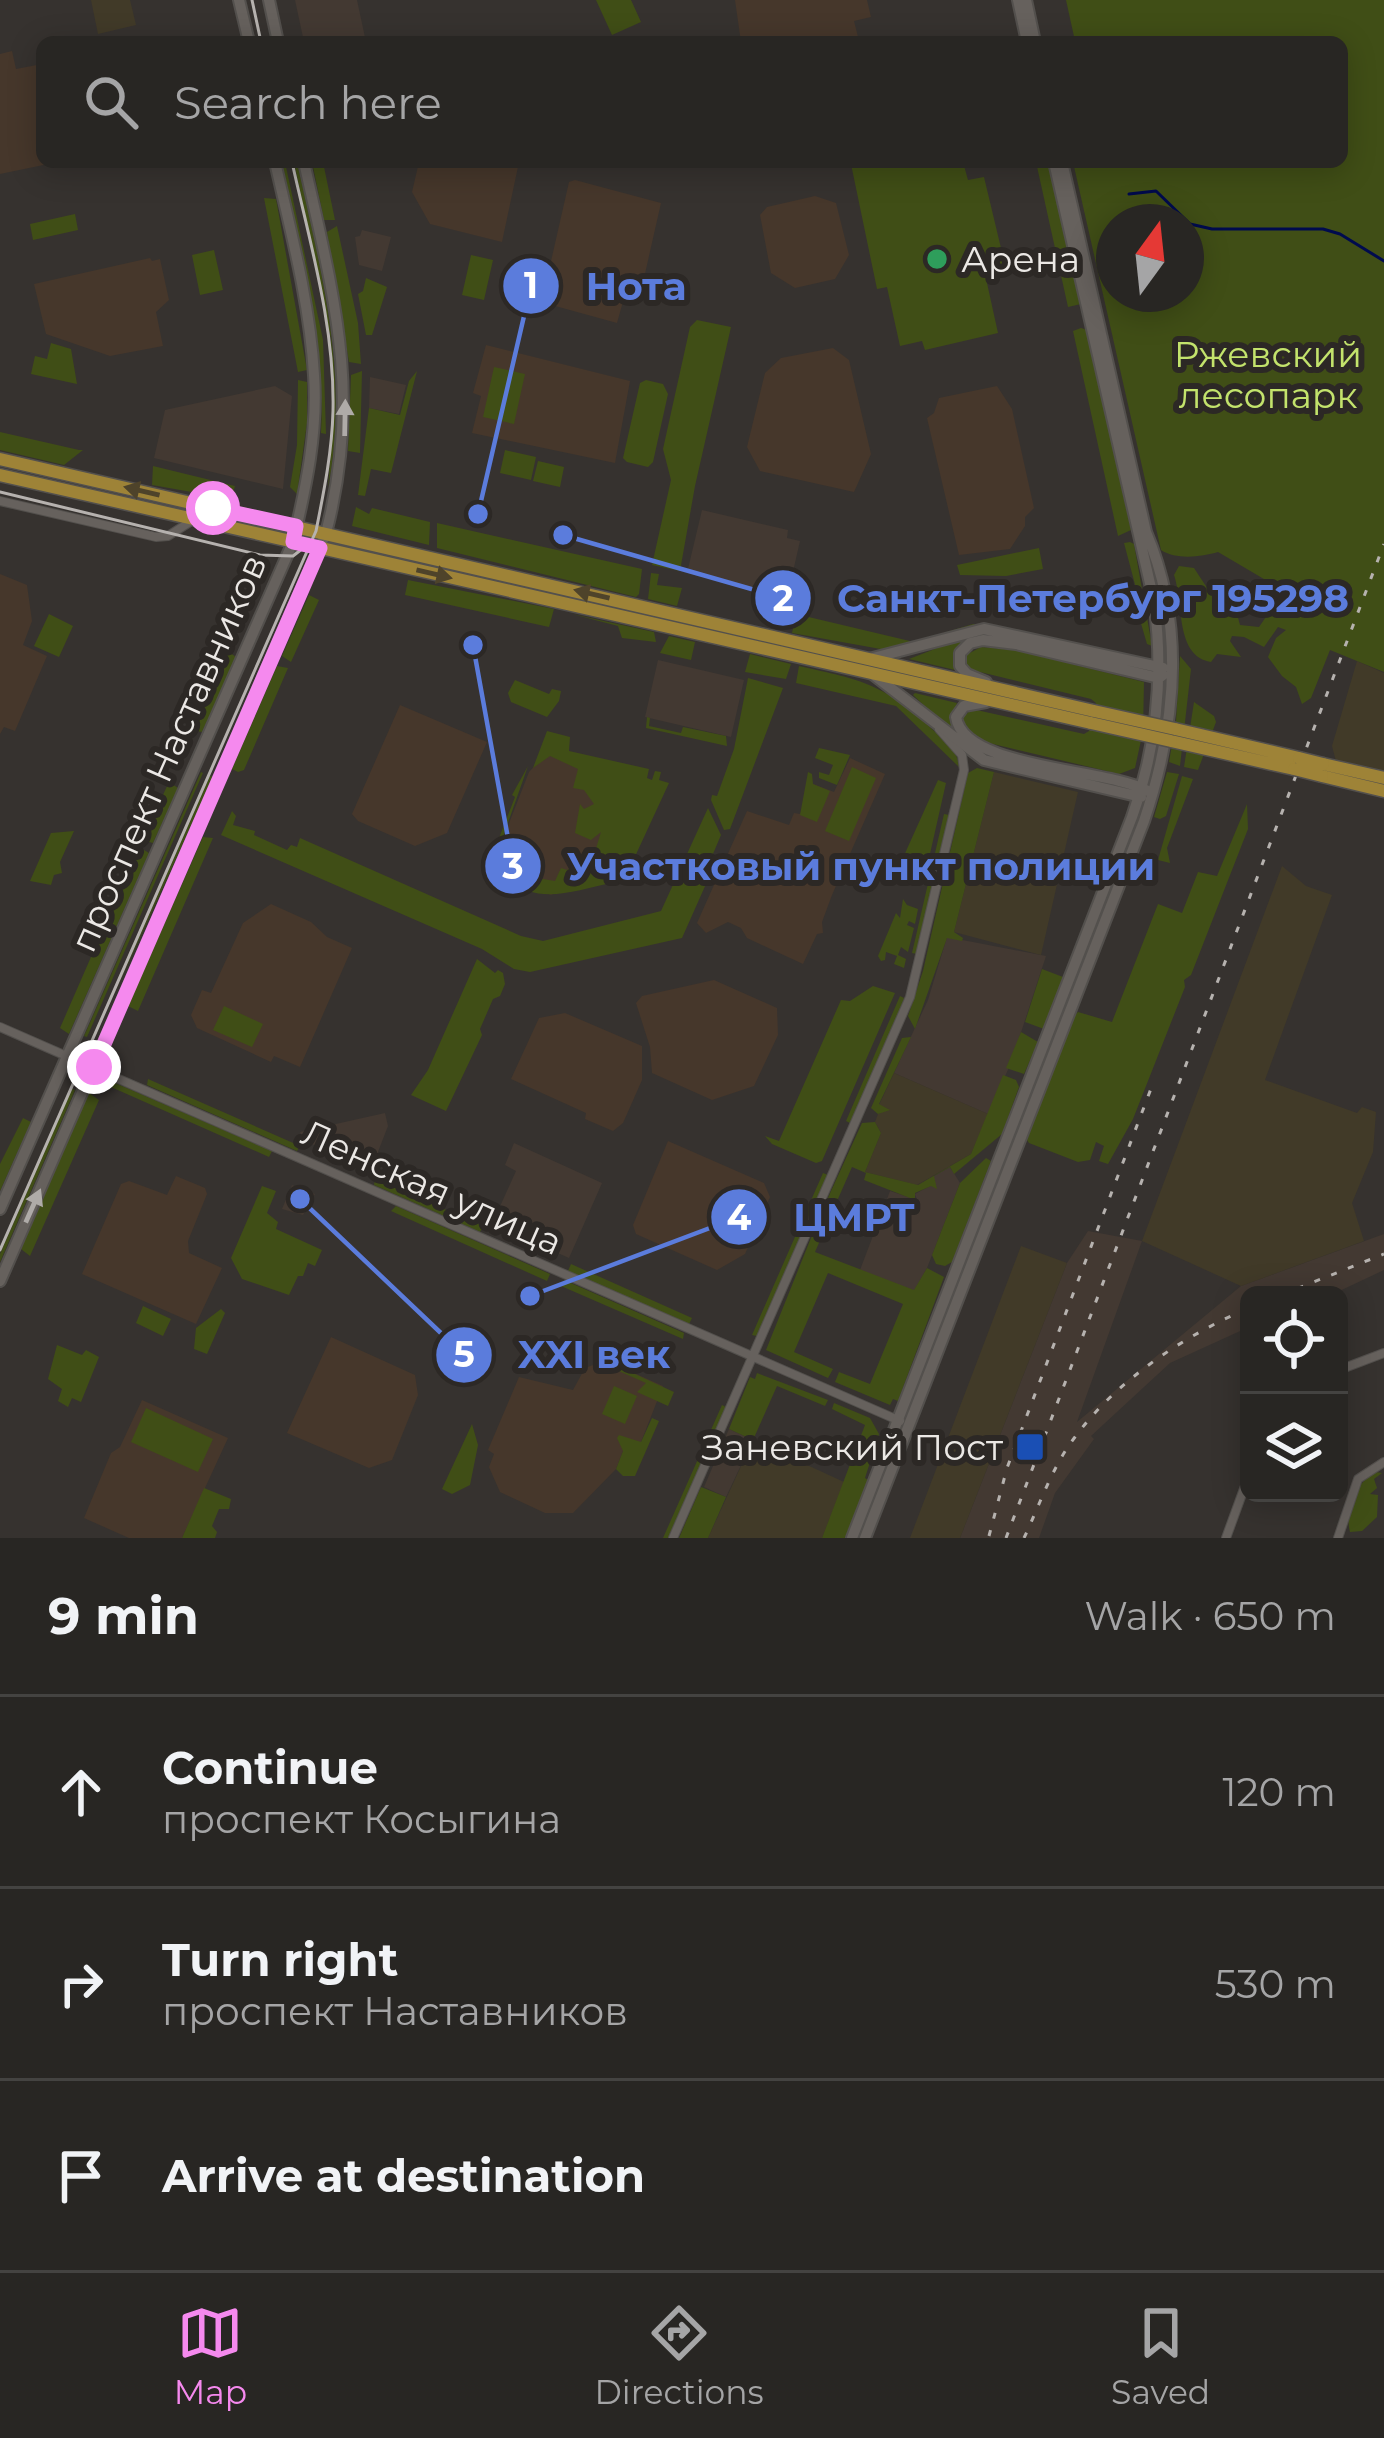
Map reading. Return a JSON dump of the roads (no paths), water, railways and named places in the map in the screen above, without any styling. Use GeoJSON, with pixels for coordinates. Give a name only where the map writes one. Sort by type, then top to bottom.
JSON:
{"type":"FeatureCollection","features":[{"type":"Feature","properties":{"kind":"main road"},"geometry":{"type":"LineString","coordinates":[[239,0],[248,36]]}},
{"type":"Feature","properties":{"kind":"main road"},"geometry":{"type":"LineString","coordinates":[[268,0],[277,36]]}},
{"type":"Feature","properties":{"kind":"main road"},"geometry":{"type":"LineString","coordinates":[[1025,1],[1030,36]]}},
{"type":"Feature","properties":{"kind":"main road","name":"проспект Наставников"},"geometry":{"type":"LineString","coordinates":[[0,1209],[293,542],[309,466],[314,376],[306,310],[276,168]]}},
{"type":"Feature","properties":{"kind":"main road","name":"проспект Наставников"},"geometry":{"type":"LineString","coordinates":[[0,1281],[326,533],[342,456],[345,383],[336,304],[305,168]]}},
{"type":"Feature","properties":{"kind":"main road"},"geometry":{"type":"LineString","coordinates":[[865,1538],[903,1423],[1167,736],[1163,672],[1172,627],[1165,585],[1146,532],[1059,168]]}},
{"type":"Feature","properties":{"kind":"main road"},"geometry":{"type":"LineString","coordinates":[[0,459],[868,665],[984,760],[1144,793]]}},
{"type":"Feature","properties":{"kind":"main road"},"geometry":{"type":"LineString","coordinates":[[0,475],[1002,694],[1296,764],[1384,778]]}},
{"type":"Feature","properties":{"kind":"main road"},"geometry":{"type":"LineString","coordinates":[[868,665],[984,629],[1163,672]]}},
{"type":"Feature","properties":{"kind":"main road"},"geometry":{"type":"LineString","coordinates":[[1002,694],[967,674],[958,660],[963,647],[982,640],[999,641],[1163,672]]}},
{"type":"Feature","properties":{"kind":"main road"},"geometry":{"type":"LineString","coordinates":[[1002,694],[964,706],[956,717],[958,730],[974,743],[1006,756],[1144,793]]}},
{"type":"Feature","properties":{"kind":"main road"},"geometry":{"type":"LineString","coordinates":[[1296,764],[1384,791]]}},
{"type":"Feature","properties":{"kind":"main road"},"geometry":{"type":"LineString","coordinates":[[852,1538],[903,1423]]}},
{"type":"Feature","properties":{"kind":"street"},"geometry":{"type":"LineString","coordinates":[[0,501],[156,537],[168,536],[194,520]]}},
{"type":"Feature","properties":{"kind":"street"},"geometry":{"type":"LineString","coordinates":[[673,1538],[910,997],[964,770],[962,754],[936,725]]}},
{"type":"Feature","properties":{"kind":"street"},"geometry":{"type":"LineString","coordinates":[[964,770],[984,760]]}},
{"type":"Feature","properties":{"kind":"street","name":"Ленская улица"},"geometry":{"type":"LineString","coordinates":[[0,1027],[903,1423]]}},
{"type":"Feature","properties":{"kind":"street"},"geometry":{"type":"LineString","coordinates":[[1348,1367],[1384,1353]]}},
{"type":"Feature","properties":{"kind":"street"},"geometry":{"type":"LineString","coordinates":[[1338,1538],[1355,1483],[1384,1462]]}},
{"type":"Feature","properties":{"kind":"street"},"geometry":{"type":"LineString","coordinates":[[1226,1538],[1240,1500]]}},
{"type":"Feature","properties":{"kind":"waterway"},"geometry":{"type":"LineString","coordinates":[[1129,194],[1156,191],[1190,224],[1212,229],[1323,229],[1384,261]]}},
{"type":"Feature","properties":{"kind":"tram line"},"geometry":{"type":"LineString","coordinates":[[252,0],[260,36]]}},
{"type":"Feature","properties":{"kind":"tram line"},"geometry":{"type":"LineString","coordinates":[[0,1250],[316,531],[331,441],[333,379],[320,285],[293,168]]}},
{"type":"Feature","properties":{"kind":"tram line"},"geometry":{"type":"LineString","coordinates":[[0,492],[260,555],[293,556],[311,542]]}},
{"type":"Feature","properties":{"kind":"railway"},"geometry":{"type":"LineString","coordinates":[[1006,1538],[1384,544]]}},
{"type":"Feature","properties":{"kind":"railway"},"geometry":{"type":"LineString","coordinates":[[989,1536],[1007,1468],[1152,1086]]}},
{"type":"Feature","properties":{"kind":"railway"},"geometry":{"type":"LineString","coordinates":[[1304,1286],[1384,1254]]}},
{"type":"Feature","properties":{"kind":"railway"},"geometry":{"type":"LineString","coordinates":[[1024,1538],[1053,1473],[1092,1416],[1132,1378],[1177,1346],[1240,1312]]}},
{"type":"Feature","properties":{"kind":"place","name":"Арена"},"geometry":{"type":"Point","coordinates":[937,259]}},
{"type":"Feature","properties":{"kind":"place","name":"Нота"},"geometry":{"type":"Point","coordinates":[478,514]}},
{"type":"Feature","properties":{"kind":"place","name":"Санкт-Петербург 195298"},"geometry":{"type":"Point","coordinates":[563,535]}},
{"type":"Feature","properties":{"kind":"place","name":"Участковый пункт полиции"},"geometry":{"type":"Point","coordinates":[473,645]}},
{"type":"Feature","properties":{"kind":"place","name":"XXI век"},"geometry":{"type":"Point","coordinates":[300,1199]}},
{"type":"Feature","properties":{"kind":"place","name":"ЦМРТ"},"geometry":{"type":"Point","coordinates":[530,1296]}},
{"type":"Feature","properties":{"kind":"place","name":"Заневский Пост"},"geometry":{"type":"Point","coordinates":[1030,1447]}},
{"type":"Feature","properties":{"kind":"park label","name":"Ржевский лесопарк"},"geometry":{"type":"Point","coordinates":[1268,374]}}]}
